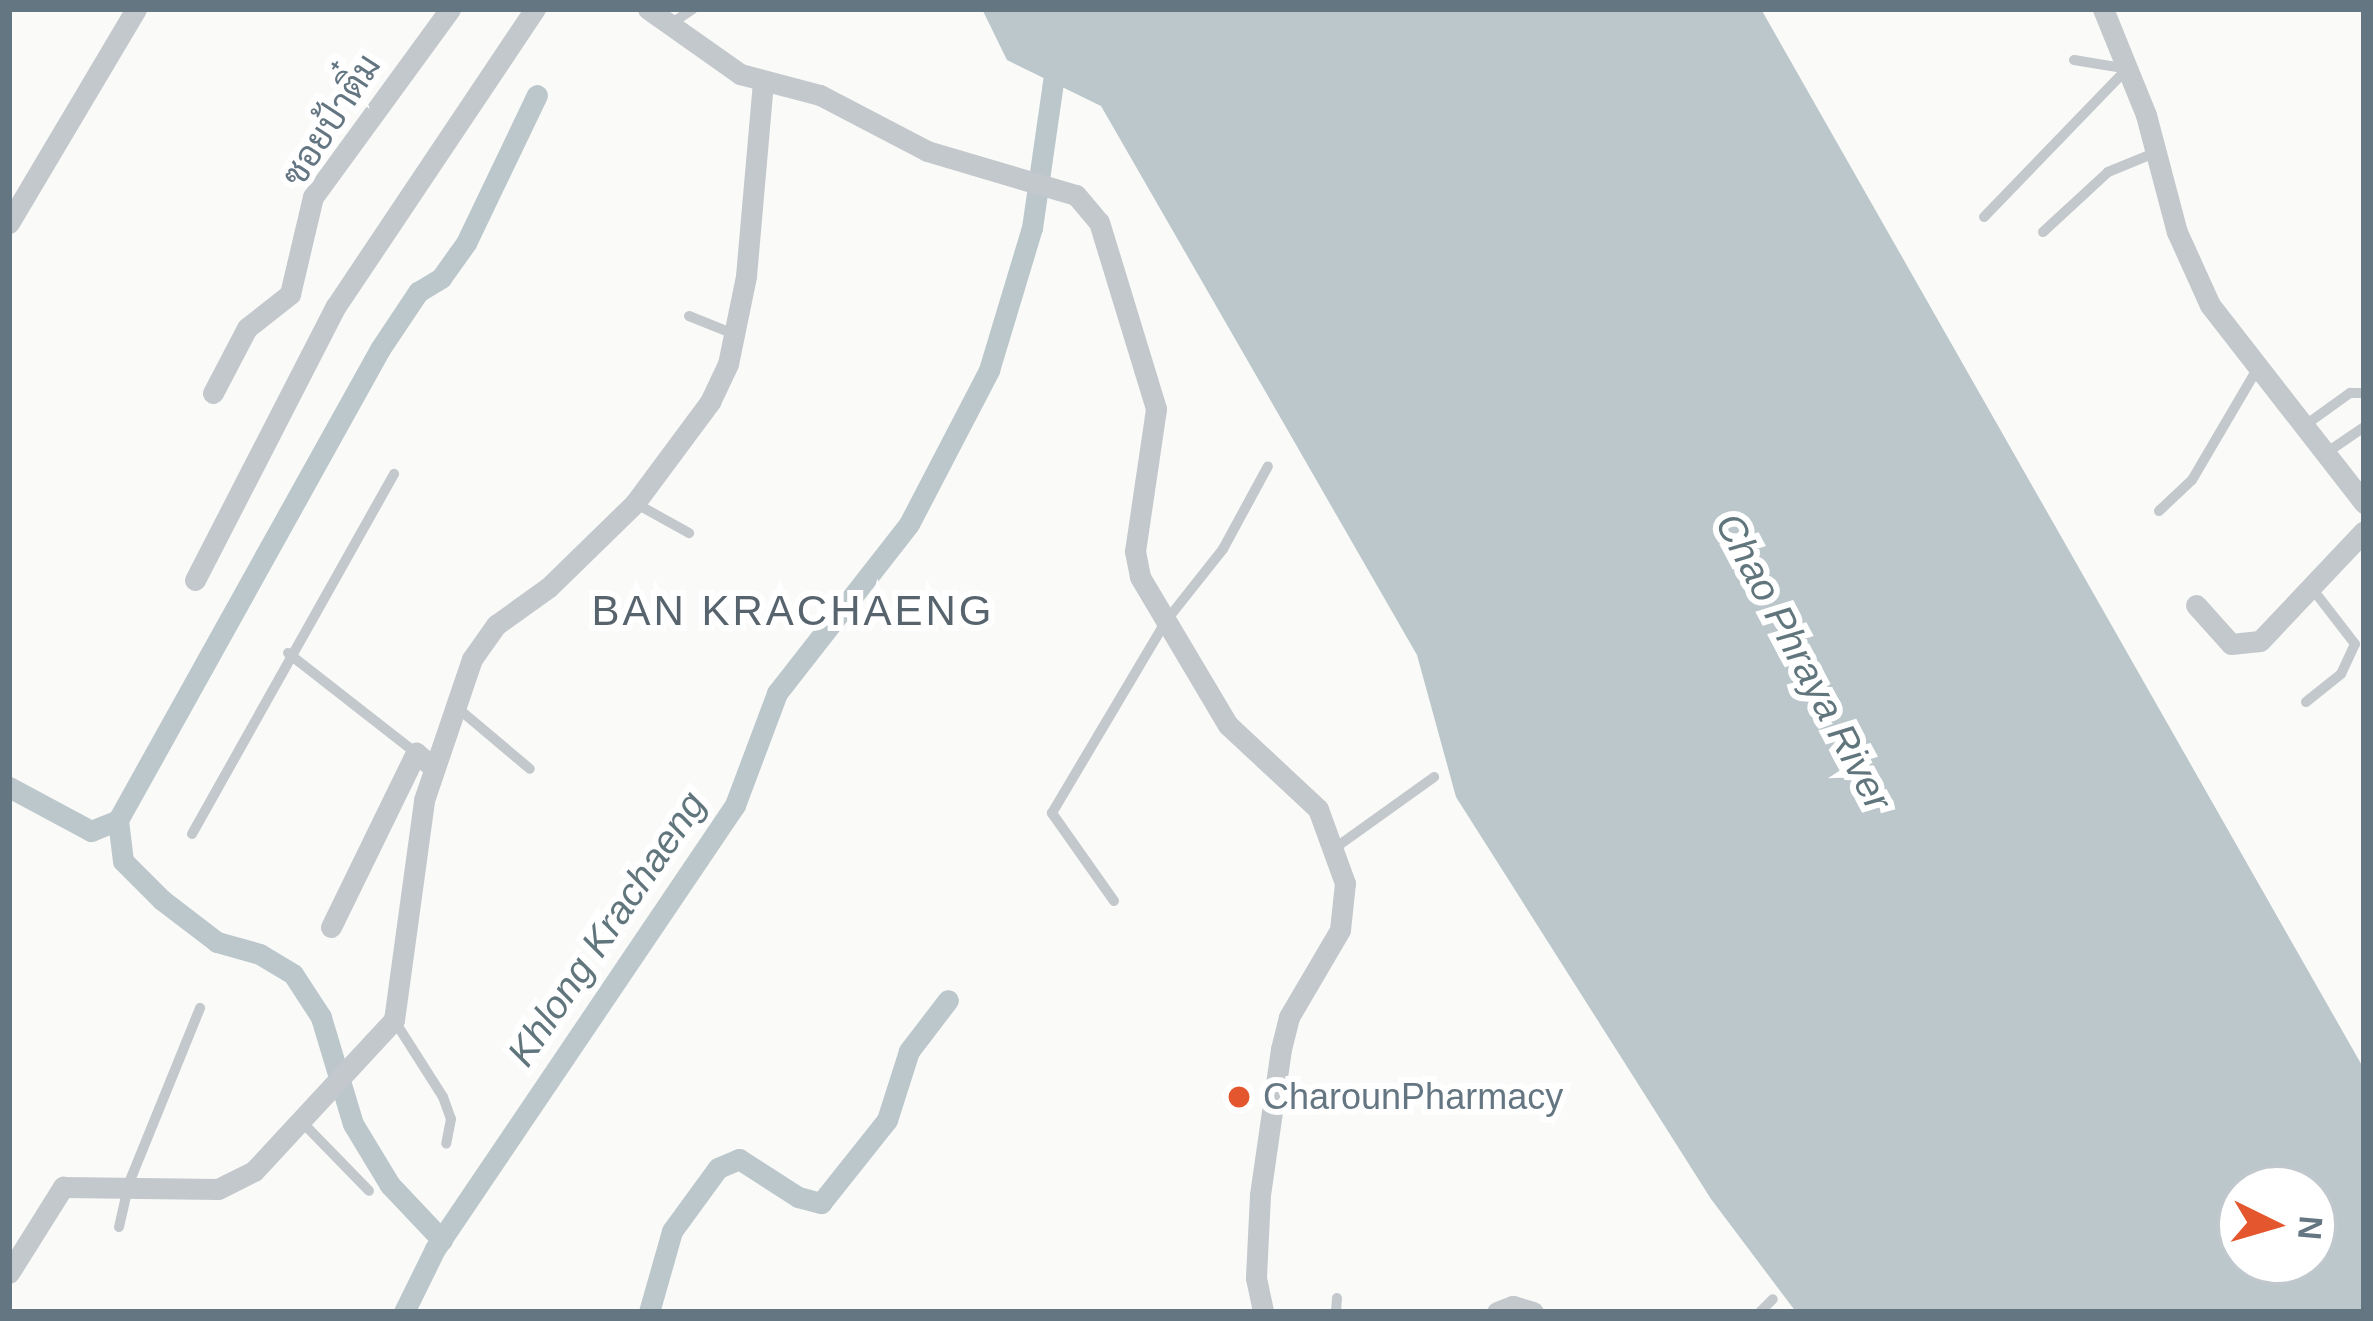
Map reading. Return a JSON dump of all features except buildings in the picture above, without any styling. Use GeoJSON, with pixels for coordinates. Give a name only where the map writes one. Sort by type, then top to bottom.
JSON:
{"type":"FeatureCollection","features":[{"type":"Feature","properties":{"kind":"street"},"geometry":{"type":"LineString","coordinates":[[9,223],[136,9]]}},
{"type":"Feature","properties":{"kind":"street","name":"ซอยป้าติ๋ม"},"geometry":{"type":"LineString","coordinates":[[213,393],[248,328],[290,294],[313,197],[449,9]]}},
{"type":"Feature","properties":{"kind":"street"},"geometry":{"type":"LineString","coordinates":[[196,580],[336,305],[535,9]]}},
{"type":"Feature","properties":{"kind":"street"},"geometry":{"type":"LineString","coordinates":[[648,9],[666,26],[763,82],[820,95],[927,151],[1076,195],[1100,222],[1149,372],[1155,455],[1135,551],[1140,577],[1217,710],[1304,791],[1334,848],[1347,904],[1340,931],[1289,1017],[1281,1049],[1260,1195],[1256,1278],[1263,1312]]}},
{"type":"Feature","properties":{"kind":"street"},"geometry":{"type":"LineString","coordinates":[[2104,9],[2157,152],[2194,272],[2257,369],[2364,503]]}},
{"type":"Feature","properties":{"kind":"street"},"geometry":{"type":"LineString","coordinates":[[331,927],[496,625],[549,587],[635,502],[710,401],[737,335],[763,82]]}},
{"type":"Feature","properties":{"kind":"street"},"geometry":{"type":"LineString","coordinates":[[2196,605],[2231,644],[2247,646],[2364,530]]}},
{"type":"Feature","properties":{"kind":"street"},"geometry":{"type":"LineString","coordinates":[[9,1273],[63,1186],[233,1185],[302,1122],[394,1019],[425,760]]}},
{"type":"Feature","properties":{"kind":"street"},"geometry":{"type":"LineString","coordinates":[[1497,1312],[1513,1306],[1533,1312]]}},
{"type":"Feature","properties":{"kind":"lane"},"geometry":{"type":"LineString","coordinates":[[666,26],[693,9]]}},
{"type":"Feature","properties":{"kind":"lane"},"geometry":{"type":"LineString","coordinates":[[2074,60],[2127,69]]}},
{"type":"Feature","properties":{"kind":"lane"},"geometry":{"type":"LineString","coordinates":[[1984,217],[2127,69]]}},
{"type":"Feature","properties":{"kind":"lane"},"geometry":{"type":"LineString","coordinates":[[2043,232],[2108,172],[2157,152]]}},
{"type":"Feature","properties":{"kind":"lane"},"geometry":{"type":"LineString","coordinates":[[689,316],[737,335]]}},
{"type":"Feature","properties":{"kind":"lane"},"geometry":{"type":"LineString","coordinates":[[2158,511],[2192,479],[2257,369]]}},
{"type":"Feature","properties":{"kind":"lane"},"geometry":{"type":"LineString","coordinates":[[2305,426],[2350,393],[2364,393]]}},
{"type":"Feature","properties":{"kind":"lane"},"geometry":{"type":"LineString","coordinates":[[2326,453],[2364,427]]}},
{"type":"Feature","properties":{"kind":"lane"},"geometry":{"type":"LineString","coordinates":[[1114,901],[1052,813],[1166,621],[1207,575],[1268,466]]}},
{"type":"Feature","properties":{"kind":"lane"},"geometry":{"type":"LineString","coordinates":[[192,834],[289,653],[394,474]]}},
{"type":"Feature","properties":{"kind":"lane"},"geometry":{"type":"LineString","coordinates":[[635,502],[689,533]]}},
{"type":"Feature","properties":{"kind":"lane"},"geometry":{"type":"LineString","coordinates":[[2306,702],[2342,674],[2355,644],[2311,587]]}},
{"type":"Feature","properties":{"kind":"lane"},"geometry":{"type":"LineString","coordinates":[[289,653],[425,760]]}},
{"type":"Feature","properties":{"kind":"lane"},"geometry":{"type":"LineString","coordinates":[[451,703],[530,769]]}},
{"type":"Feature","properties":{"kind":"lane"},"geometry":{"type":"LineString","coordinates":[[1334,848],[1434,777]]}},
{"type":"Feature","properties":{"kind":"lane"},"geometry":{"type":"LineString","coordinates":[[119,1227],[129,1183],[200,1008]]}},
{"type":"Feature","properties":{"kind":"lane"},"geometry":{"type":"LineString","coordinates":[[394,1019],[443,1097],[452,1119],[446,1144]]}},
{"type":"Feature","properties":{"kind":"lane"},"geometry":{"type":"LineString","coordinates":[[302,1122],[369,1192]]}},
{"type":"Feature","properties":{"kind":"lane"},"geometry":{"type":"LineString","coordinates":[[1760,1312],[1773,1299]]}},
{"type":"Feature","properties":{"kind":"water","name":"Chao Phraya River"},"geometry":{"type":"Polygon","coordinates":[[[982,9],[1761,9],[2364,1069],[2364,1312],[1796,1312],[1711,1199],[1456,797],[1417,655],[1101,106],[1007,60],[982,9]]]}},
{"type":"Feature","properties":{"kind":"waterway","name":"Khlong Krachaeng"},"geometry":{"type":"LineString","coordinates":[[404,1312],[435,1249],[735,805],[777,693],[909,524],[989,370],[1032,228],[1057,55]]}},
{"type":"Feature","properties":{"kind":"waterway"},"geometry":{"type":"LineString","coordinates":[[442,1240],[390,1185],[353,1124],[321,1017],[293,974],[260,954],[217,942],[162,900],[123,861],[118,820],[380,349],[418,292],[441,278],[466,243],[537,95]]}},
{"type":"Feature","properties":{"kind":"waterway"},"geometry":{"type":"LineString","coordinates":[[9,787],[91,831],[118,820]]}},
{"type":"Feature","properties":{"kind":"waterway"},"geometry":{"type":"LineString","coordinates":[[649,1312],[672,1231],[718,1168],[739,1159],[798,1197],[821,1203],[887,1120],[909,1051],[948,1000]]}},
{"type":"Feature","properties":{"kind":"place","name":"CharounPharmacy"},"geometry":{"type":"Point","coordinates":[1239,1097]}},
{"type":"Feature","properties":{"kind":"district","name":"BAN KRACHAENG"},"geometry":{"type":"Point","coordinates":[793,611]}}]}
